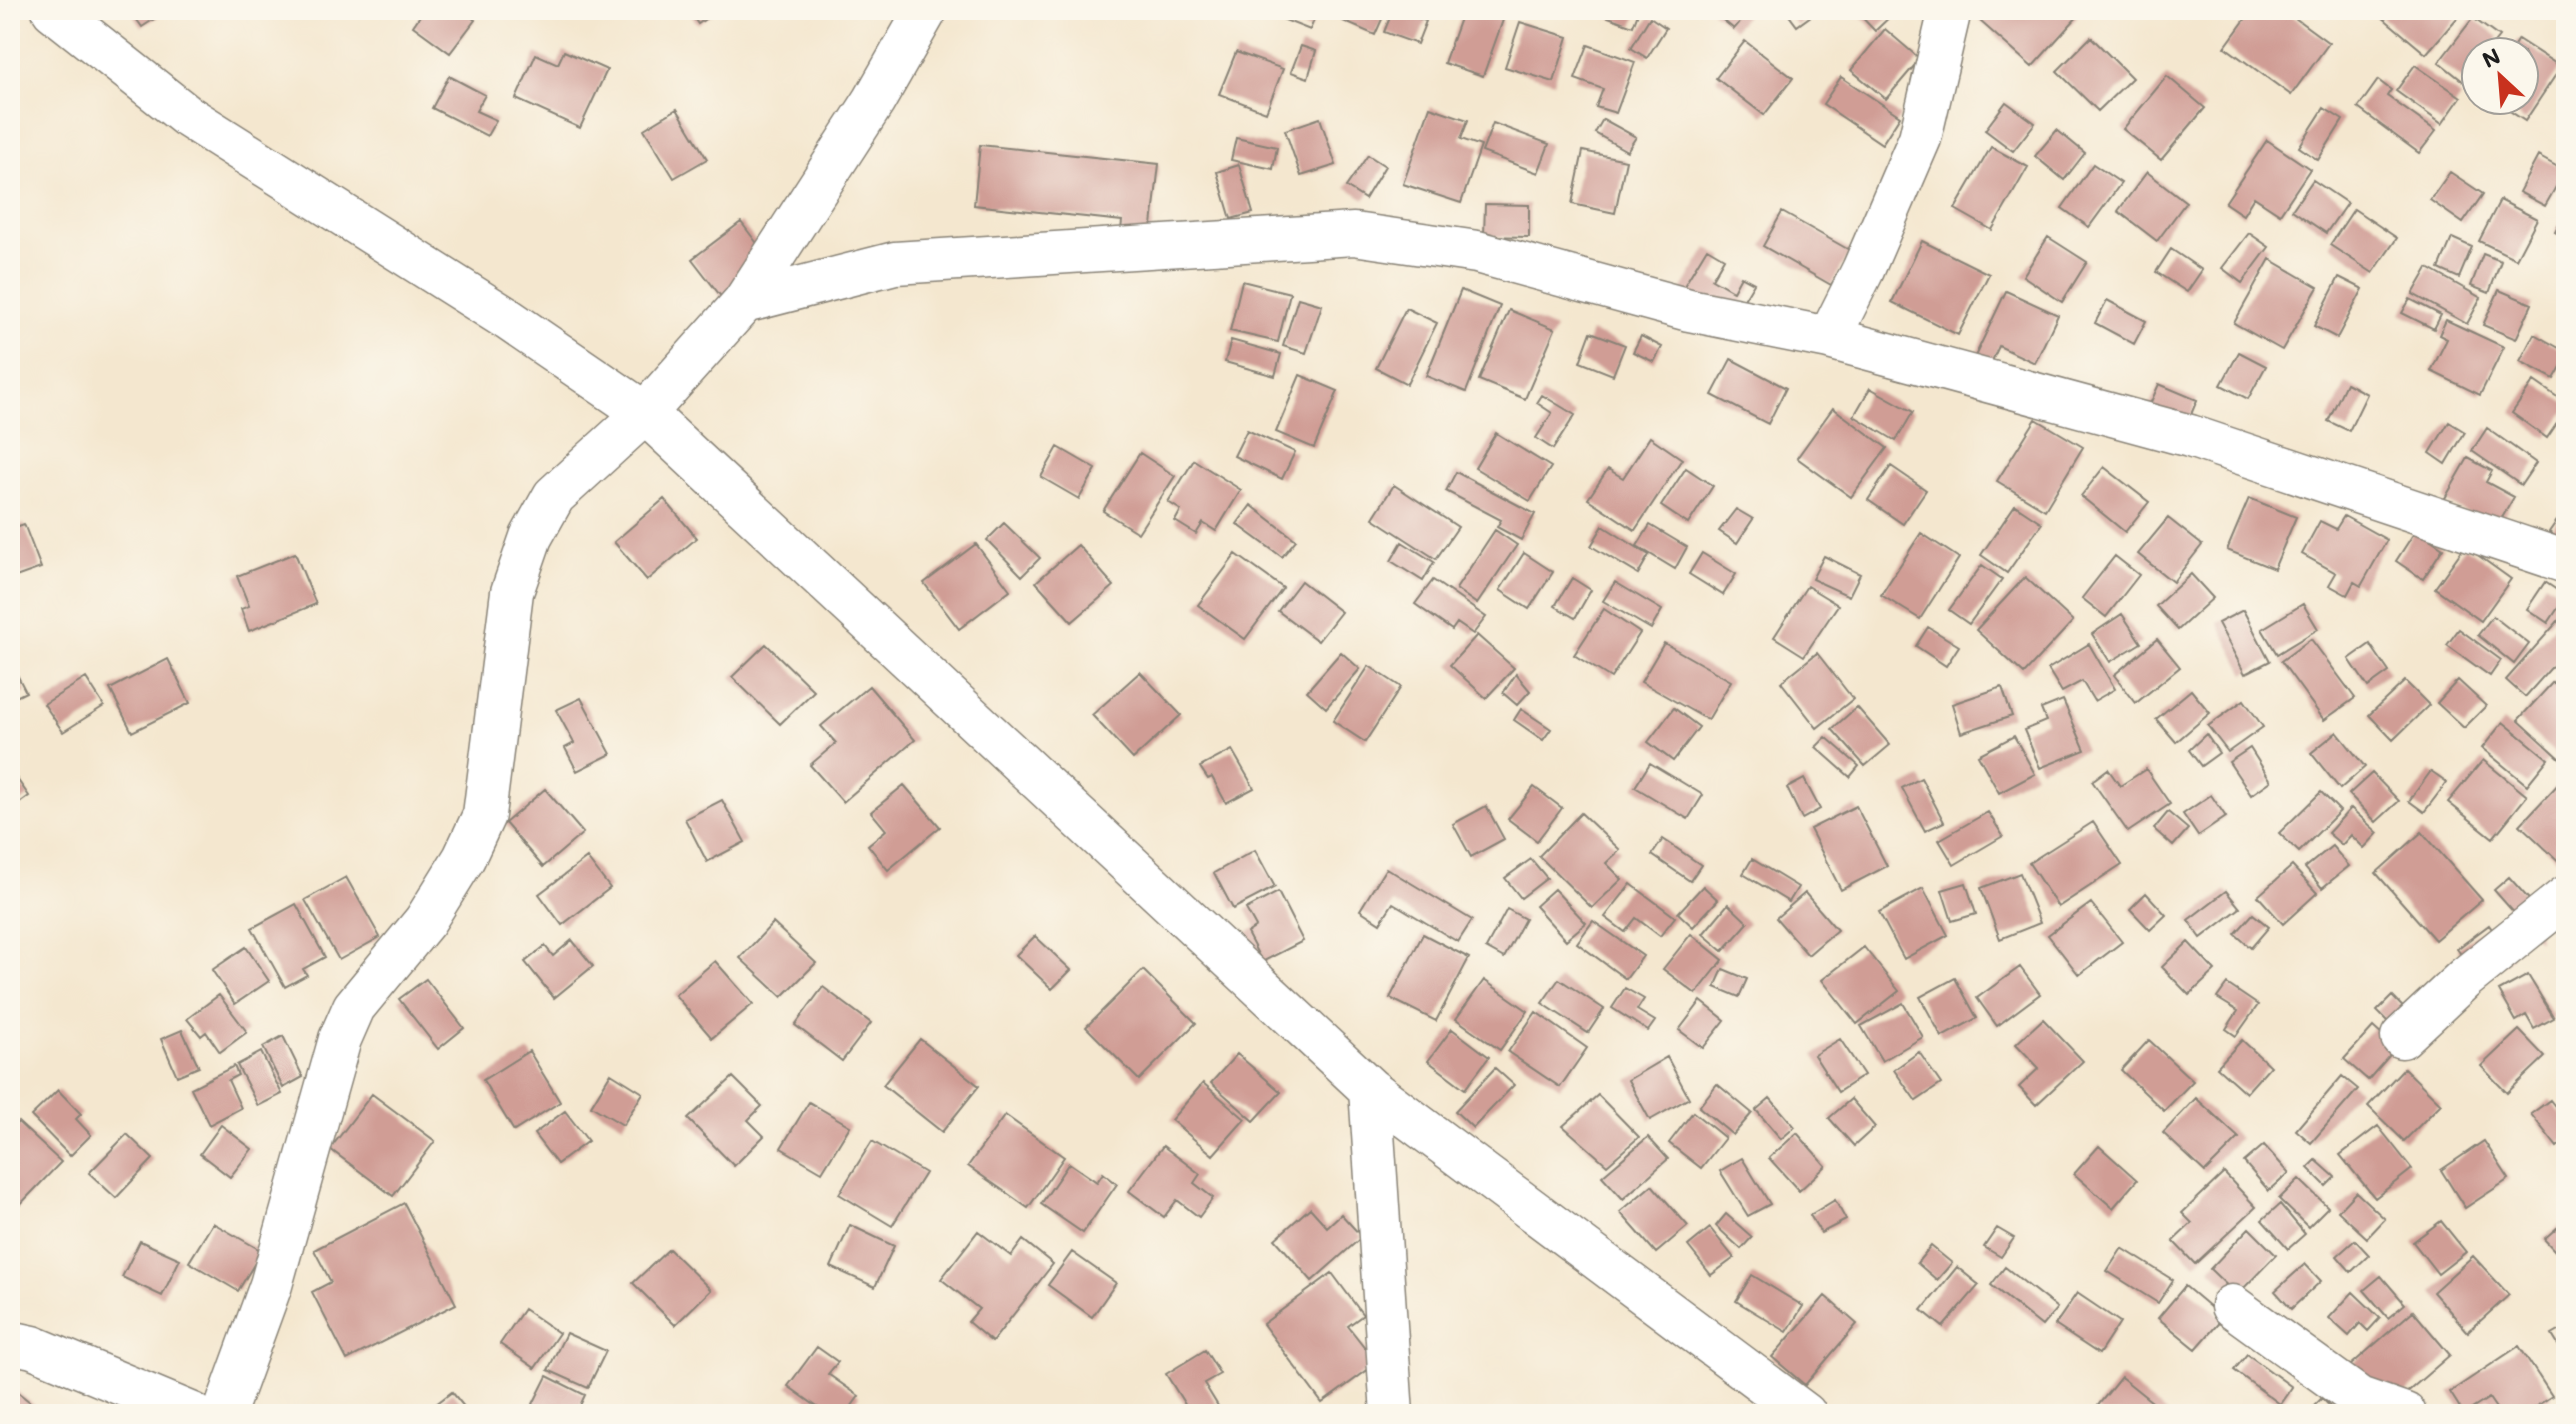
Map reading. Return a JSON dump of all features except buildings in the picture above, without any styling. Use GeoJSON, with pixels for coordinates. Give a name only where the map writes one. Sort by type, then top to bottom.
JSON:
{"type":"FeatureCollection","features":[{"type":"Feature","properties":{"kind":"street"},"geometry":{"type":"LineString","coordinates":[[53,10],[187,116],[506,318],[645,413],[1370,1089],[1805,1414]]}},
{"type":"Feature","properties":{"kind":"street"},"geometry":{"type":"LineString","coordinates":[[224,1414],[271,1285],[344,1029],[354,1007],[425,921],[464,858],[484,815],[512,592],[531,537],[554,496],[645,413],[744,302],[874,101],[926,10]]}},
{"type":"Feature","properties":{"kind":"street"},"geometry":{"type":"LineString","coordinates":[[1829,338],[1863,270],[1920,138],[1950,10]]}},
{"type":"Feature","properties":{"kind":"street"},"geometry":{"type":"LineString","coordinates":[[744,302],[895,263],[1354,234],[1477,252],[1689,310],[1829,338],[2190,436],[2566,562]]}},
{"type":"Feature","properties":{"kind":"street"},"geometry":{"type":"LineString","coordinates":[[2402,1037],[2465,978],[2566,897]]}},
{"type":"Feature","properties":{"kind":"street"},"geometry":{"type":"LineString","coordinates":[[1370,1089],[1392,1414]]}},
{"type":"Feature","properties":{"kind":"street"},"geometry":{"type":"LineString","coordinates":[[2232,1306],[2359,1398],[2405,1414]]}},
{"type":"Feature","properties":{"kind":"street"},"geometry":{"type":"LineString","coordinates":[[10,1342],[33,1347],[193,1414]]}}]}
